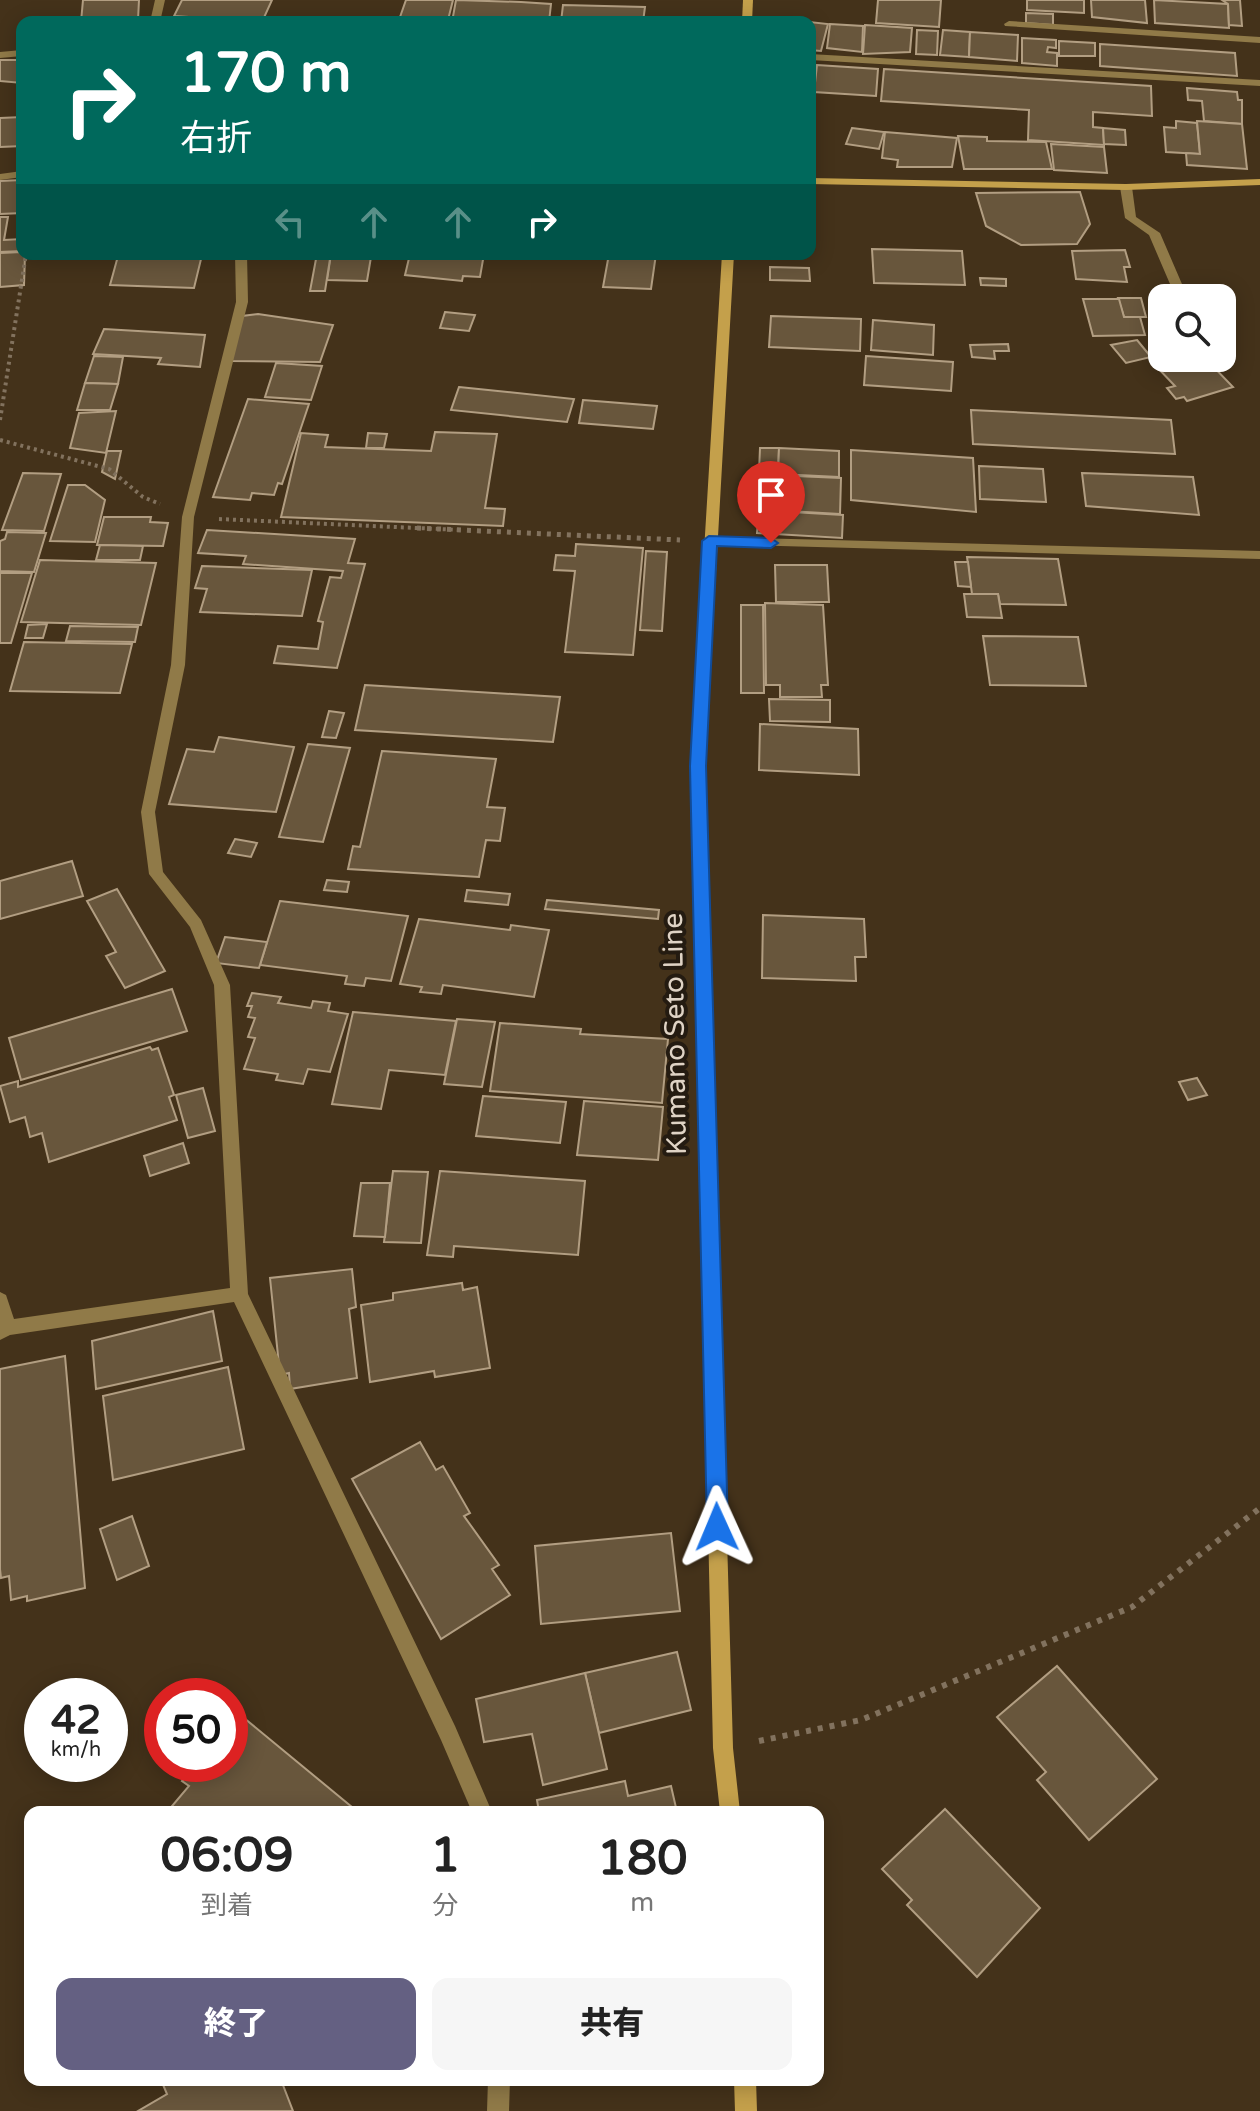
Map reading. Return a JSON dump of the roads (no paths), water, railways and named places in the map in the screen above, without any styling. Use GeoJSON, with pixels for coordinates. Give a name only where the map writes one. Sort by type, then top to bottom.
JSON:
{"type":"FeatureCollection","features":[{"type":"Feature","properties":{"kind":"main road"},"geometry":{"type":"LineString","coordinates":[[816,181],[1126,187],[1260,182]]}},
{"type":"Feature","properties":{"kind":"main road","name":"Kumano Seto Line"},"geometry":{"type":"LineString","coordinates":[[728,260],[698,766],[723,1748],[729,1806]]}},
{"type":"Feature","properties":{"kind":"main road"},"geometry":{"type":"LineString","coordinates":[[745,2086],[746,2111]]}},
{"type":"Feature","properties":{"kind":"street"},"geometry":{"type":"LineString","coordinates":[[1009,24],[1260,40]]}},
{"type":"Feature","properties":{"kind":"street"},"geometry":{"type":"LineString","coordinates":[[816,57],[1260,83]]}},
{"type":"Feature","properties":{"kind":"street"},"geometry":{"type":"LineString","coordinates":[[1126,187],[1131,218],[1154,233],[1176,284]]}},
{"type":"Feature","properties":{"kind":"street"},"geometry":{"type":"LineString","coordinates":[[241,260],[242,302],[188,517],[178,665],[148,812],[156,874],[196,924],[222,985],[239,1294],[448,1733],[479,1806]]}},
{"type":"Feature","properties":{"kind":"street"},"geometry":{"type":"LineString","coordinates":[[709,541],[1260,555]]}},
{"type":"Feature","properties":{"kind":"street"},"geometry":{"type":"LineString","coordinates":[[0,1300],[4,1330],[239,1294]]}},
{"type":"Feature","properties":{"kind":"street"},"geometry":{"type":"LineString","coordinates":[[498,2111],[499,2086]]}}]}
